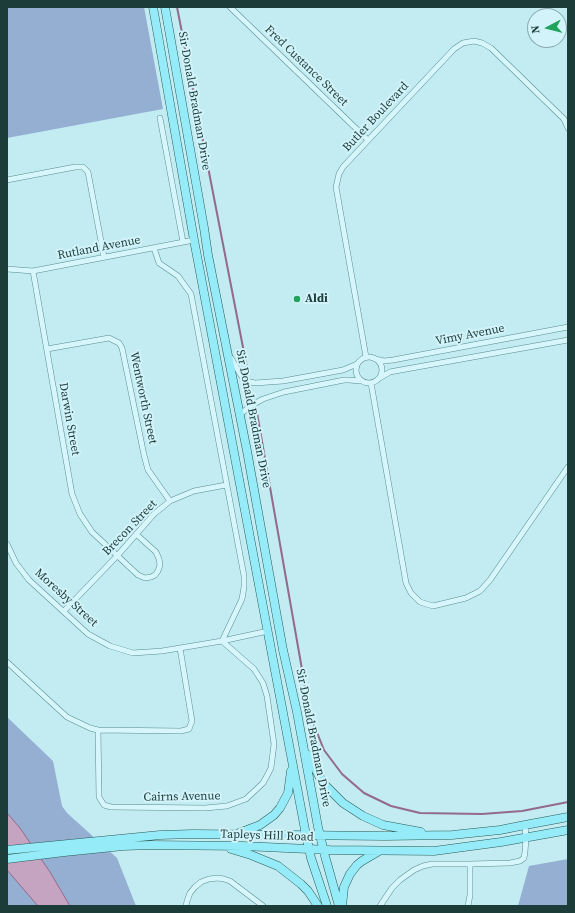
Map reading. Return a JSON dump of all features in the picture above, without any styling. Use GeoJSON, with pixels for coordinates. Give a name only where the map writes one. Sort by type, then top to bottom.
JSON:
{"type":"FeatureCollection","features":[{"type":"Feature","properties":{"kind":"main road","name":"Sir Donald Bradman Drive"},"geometry":{"type":"LineString","coordinates":[[153,7],[194,240],[292,764],[309,850],[327,906]]}},
{"type":"Feature","properties":{"kind":"main road","name":"Sir Donald Bradman Drive"},"geometry":{"type":"LineString","coordinates":[[165,7],[208,255],[320,835],[341,906]]}},
{"type":"Feature","properties":{"kind":"main road"},"geometry":{"type":"LineString","coordinates":[[204,228],[194,240],[208,255]]}},
{"type":"Feature","properties":{"kind":"main road"},"geometry":{"type":"LineString","coordinates":[[278,617],[268,631],[284,650]]}},
{"type":"Feature","properties":{"kind":"main road"},"geometry":{"type":"LineString","coordinates":[[303,743],[323,783],[343,803],[363,816],[383,825],[437,835]]}},
{"type":"Feature","properties":{"kind":"main road"},"geometry":{"type":"LineString","coordinates":[[234,835],[260,825],[274,815],[280,808],[288,793],[292,764]]}},
{"type":"Feature","properties":{"kind":"main road","name":"Tapleys Hill Road"},"geometry":{"type":"LineString","coordinates":[[7,850],[160,835],[437,835],[500,830],[568,817]]}},
{"type":"Feature","properties":{"kind":"main road","name":"Tapleys Hill Road"},"geometry":{"type":"LineString","coordinates":[[7,859],[64,852],[135,846],[219,846],[309,850],[434,851],[526,838],[568,830]]}},
{"type":"Feature","properties":{"kind":"main road"},"geometry":{"type":"LineString","coordinates":[[219,846],[251,855],[278,866],[308,891],[318,906]]}},
{"type":"Feature","properties":{"kind":"main road"},"geometry":{"type":"LineString","coordinates":[[341,906],[344,887],[350,874],[362,861],[380,851]]}},
{"type":"Feature","properties":{"kind":"street","name":"Fred Custance Street"},"geometry":{"type":"LineString","coordinates":[[230,7],[368,140]]}},
{"type":"Feature","properties":{"kind":"street","name":"Butler Boulevard"},"geometry":{"type":"LineString","coordinates":[[366,357],[336,188],[339,174],[343,167],[454,49],[463,43],[482,43],[490,48],[564,118],[568,128]]}},
{"type":"Feature","properties":{"kind":"street"},"geometry":{"type":"LineString","coordinates":[[160,118],[183,242]]}},
{"type":"Feature","properties":{"kind":"street"},"geometry":{"type":"LineString","coordinates":[[7,180],[75,167],[83,167],[88,172],[104,257]]}},
{"type":"Feature","properties":{"kind":"street","name":"Rutland Avenue"},"geometry":{"type":"LineString","coordinates":[[7,269],[33,271],[194,240]]}},
{"type":"Feature","properties":{"kind":"street"},"geometry":{"type":"LineString","coordinates":[[154,248],[159,262],[178,276],[191,294],[244,576],[242,599],[222,641]]}},
{"type":"Feature","properties":{"kind":"street","name":"Darwin Street"},"geometry":{"type":"LineString","coordinates":[[33,271],[72,494],[80,514],[92,532],[138,575],[145,578],[151,577],[157,573],[160,565],[159,559],[156,552],[136,534]]}},
{"type":"Feature","properties":{"kind":"street","name":"Vimy Avenue"},"geometry":{"type":"LineString","coordinates":[[375,359],[393,360],[568,326]]}},
{"type":"Feature","properties":{"kind":"street","name":"Wentworth Street"},"geometry":{"type":"LineString","coordinates":[[47,349],[109,338],[119,343],[122,348],[148,470],[170,501]]}},
{"type":"Feature","properties":{"kind":"street","name":"Vimy Avenue"},"geometry":{"type":"LineString","coordinates":[[378,379],[390,372],[568,340]]}},
{"type":"Feature","properties":{"kind":"street"},"geometry":{"type":"LineString","coordinates":[[226,346],[243,378],[255,383],[283,381],[343,370],[357,364]]}},
{"type":"Feature","properties":{"kind":"street"},"geometry":{"type":"LineString","coordinates":[[240,415],[252,405],[263,399],[284,392],[344,380],[371,383],[378,379],[381,373],[382,369],[379,362],[370,357],[361,359],[357,364],[355,372],[360,381]]}},
{"type":"Feature","properties":{"kind":"street"},"geometry":{"type":"LineString","coordinates":[[371,383],[406,583],[411,593],[420,602],[433,606],[466,598],[480,591],[490,580],[568,467]]}},
{"type":"Feature","properties":{"kind":"street","name":"Brecon Street"},"geometry":{"type":"LineString","coordinates":[[64,612],[154,514],[170,501],[194,491],[226,485]]}},
{"type":"Feature","properties":{"kind":"street","name":"Moresby Street"},"geometry":{"type":"LineString","coordinates":[[7,544],[16,563],[29,580],[88,634],[110,646],[133,653],[162,651],[222,641],[268,631]]}},
{"type":"Feature","properties":{"kind":"street","name":"Cairns Avenue"},"geometry":{"type":"LineString","coordinates":[[98,730],[99,797],[104,805],[111,807],[205,808],[227,806],[246,799],[263,783],[271,768],[274,744],[267,696],[263,683],[254,669],[222,641]]}},
{"type":"Feature","properties":{"kind":"street"},"geometry":{"type":"LineString","coordinates":[[7,662],[67,717],[90,728],[98,730],[181,732],[189,729],[192,721],[180,648]]}},
{"type":"Feature","properties":{"kind":"street"},"geometry":{"type":"LineString","coordinates":[[380,906],[392,888],[400,880],[414,870],[432,864],[510,863],[520,861],[524,858],[525,852],[525,825]]}},
{"type":"Feature","properties":{"kind":"street"},"geometry":{"type":"LineString","coordinates":[[468,906],[470,894],[470,864]]}},
{"type":"Feature","properties":{"kind":"street"},"geometry":{"type":"LineString","coordinates":[[186,906],[190,893],[195,887],[201,882],[218,878],[230,881],[263,906]]}},
{"type":"Feature","properties":{"kind":"shaded area"},"geometry":{"type":"Polygon","coordinates":[[[7,7],[144,7],[163,109],[7,138],[7,7]]]}},
{"type":"Feature","properties":{"kind":"shaded area"},"geometry":{"type":"Polygon","coordinates":[[[7,717],[53,761],[62,806],[67,813],[117,858],[136,906],[7,906],[7,717]]]}},
{"type":"Feature","properties":{"kind":"shaded area"},"geometry":{"type":"Polygon","coordinates":[[[7,813],[20,828],[50,872],[70,906],[38,906],[7,870],[7,813]]]}},
{"type":"Feature","properties":{"kind":"shaded area"},"geometry":{"type":"Polygon","coordinates":[[[568,859],[568,906],[518,906],[529,866],[568,859]]]}},
{"type":"Feature","properties":{"kind":"waterway"},"geometry":{"type":"LineString","coordinates":[[177,7],[247,368]]}},
{"type":"Feature","properties":{"kind":"waterway"},"geometry":{"type":"LineString","coordinates":[[257,413],[310,715],[324,750],[342,774],[364,793],[391,806],[420,813],[482,814],[522,811],[568,802]]}},
{"type":"Feature","properties":{"kind":"place","name":"Aldi"},"geometry":{"type":"Point","coordinates":[297,299]}}]}
